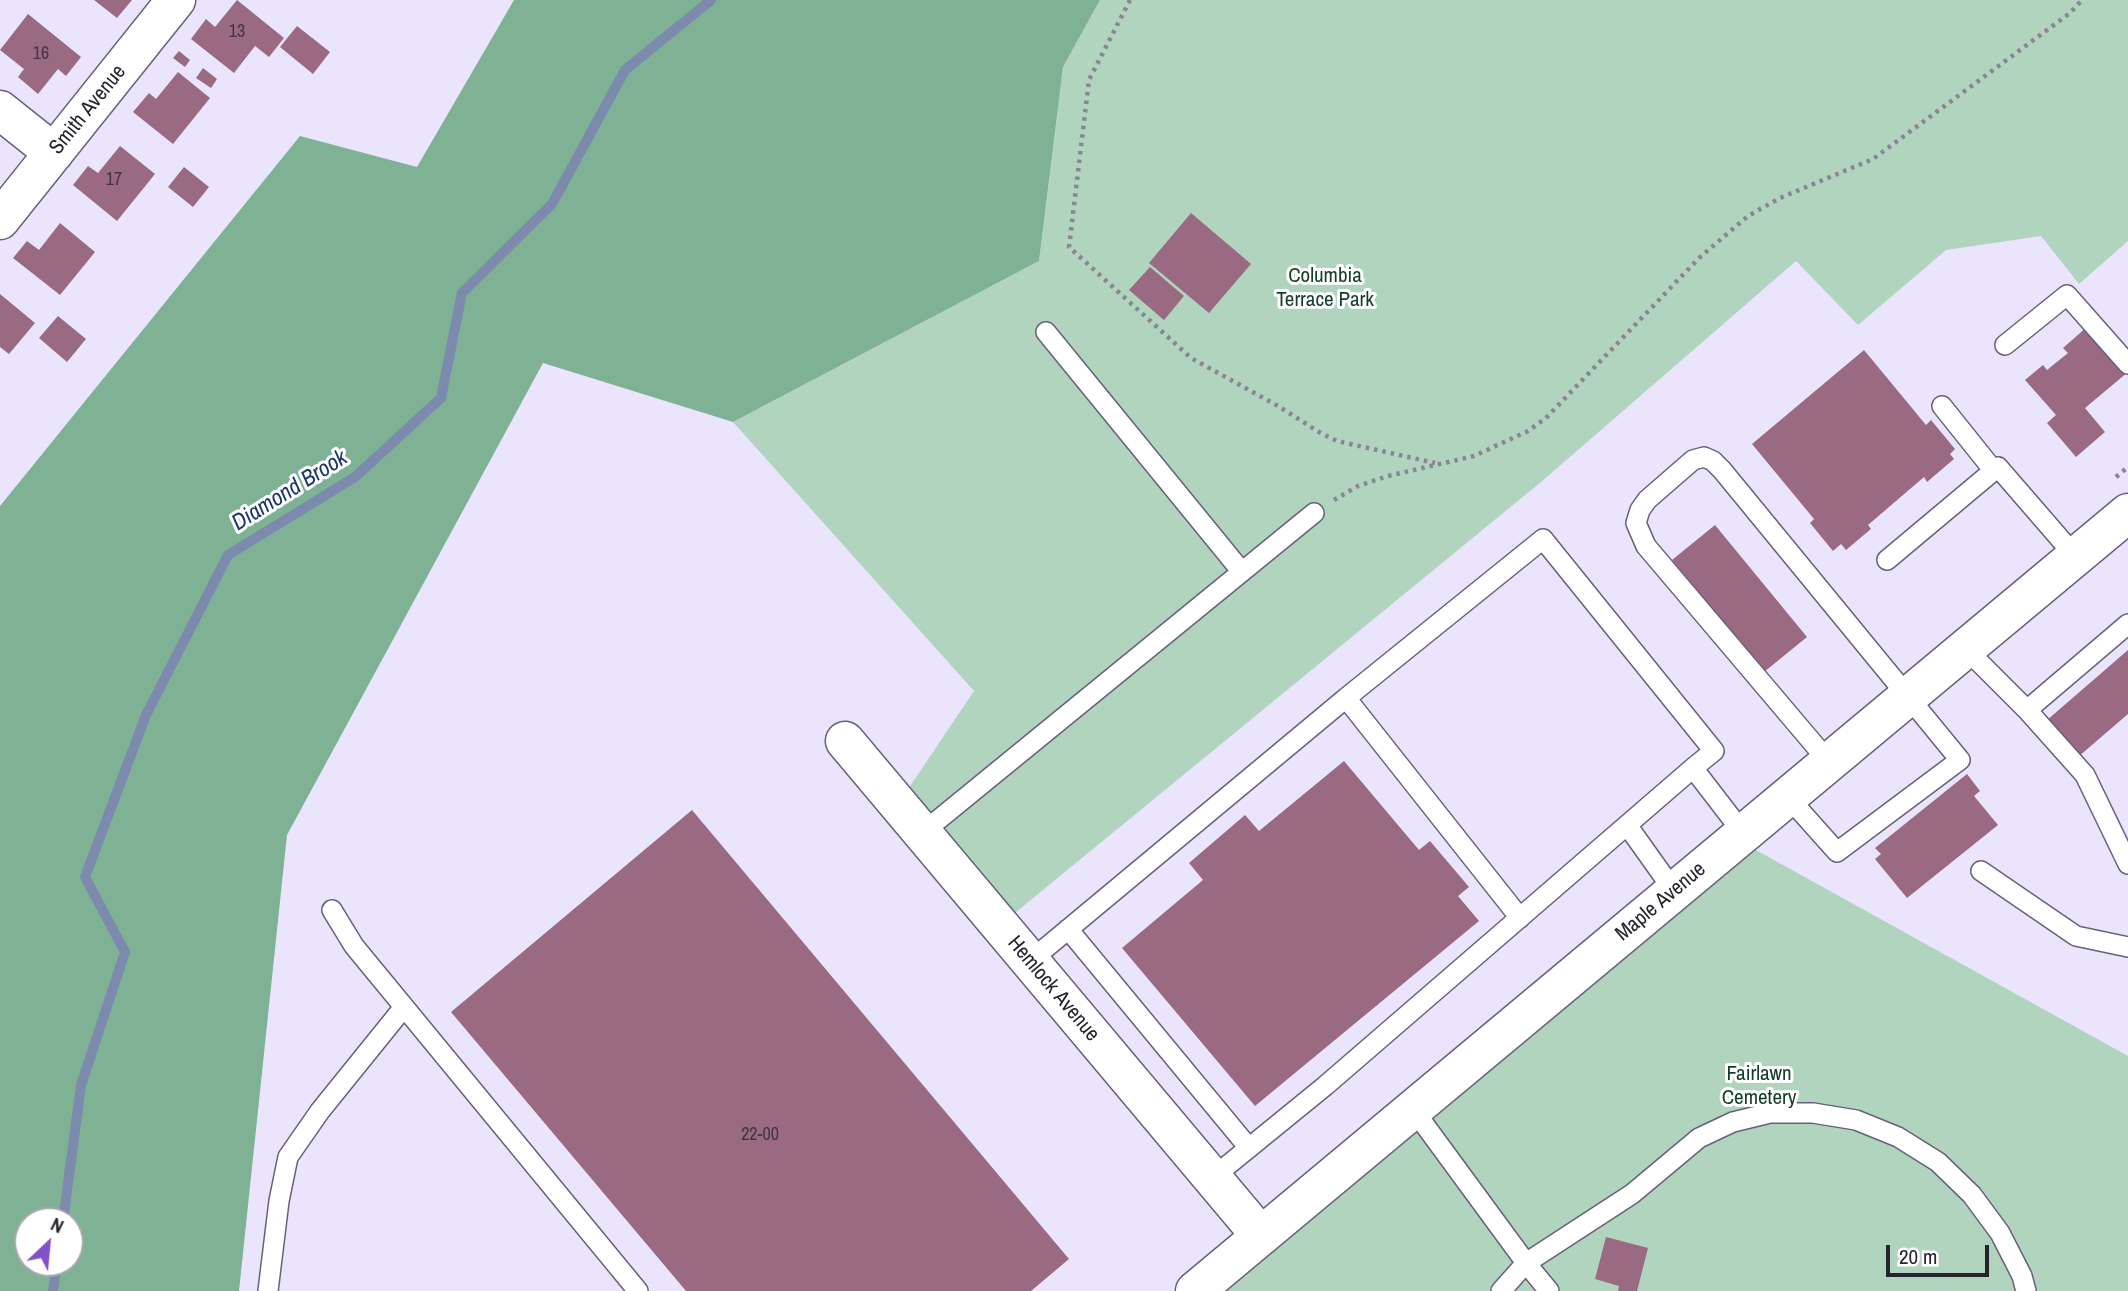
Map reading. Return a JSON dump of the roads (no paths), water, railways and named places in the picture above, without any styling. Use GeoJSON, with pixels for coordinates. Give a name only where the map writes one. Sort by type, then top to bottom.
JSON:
{"type":"FeatureCollection","features":[{"type":"Feature","properties":{"kind":"main road","name":"Smith Avenue"},"geometry":{"type":"LineString","coordinates":[[0,220],[176,0]]}},
{"type":"Feature","properties":{"kind":"main road"},"geometry":{"type":"LineString","coordinates":[[0,110],[54,153]]}},
{"type":"Feature","properties":{"kind":"main road","name":"Maple Avenue"},"geometry":{"type":"LineString","coordinates":[[1195,1291],[2128,513]]}},
{"type":"Feature","properties":{"kind":"main road","name":"Hemlock Avenue"},"geometry":{"type":"LineString","coordinates":[[845,741],[1261,1236]]}},
{"type":"Feature","properties":{"kind":"lane"},"geometry":{"type":"LineString","coordinates":[[2005,345],[2067,295],[2128,364]]}},
{"type":"Feature","properties":{"kind":"lane"},"geometry":{"type":"LineString","coordinates":[[1046,332],[1242,572]]}},
{"type":"Feature","properties":{"kind":"lane"},"geometry":{"type":"LineString","coordinates":[[1942,406],[1994,471]]}},
{"type":"Feature","properties":{"kind":"lane"},"geometry":{"type":"LineString","coordinates":[[1787,796],[1837,852],[1960,760],[1713,461],[1704,457],[1693,460],[1647,500],[1640,510],[1636,523],[1646,546],[1829,762]]}},
{"type":"Feature","properties":{"kind":"lane"},"geometry":{"type":"LineString","coordinates":[[1887,560],[1998,467],[2076,556]]}},
{"type":"Feature","properties":{"kind":"lane"},"geometry":{"type":"LineString","coordinates":[[922,833],[1314,513]]}},
{"type":"Feature","properties":{"kind":"lane"},"geometry":{"type":"LineString","coordinates":[[1030,961],[1346,698],[1543,539],[1714,751],[1325,1086],[1212,1178]]}},
{"type":"Feature","properties":{"kind":"lane"},"geometry":{"type":"LineString","coordinates":[[2027,710],[2128,624]]}},
{"type":"Feature","properties":{"kind":"lane"},"geometry":{"type":"LineString","coordinates":[[1965,648],[2027,710],[2085,775],[2128,864]]}},
{"type":"Feature","properties":{"kind":"lane"},"geometry":{"type":"LineString","coordinates":[[1346,698],[1520,918]]}},
{"type":"Feature","properties":{"kind":"lane"},"geometry":{"type":"LineString","coordinates":[[1693,768],[1743,833]]}},
{"type":"Feature","properties":{"kind":"lane"},"geometry":{"type":"LineString","coordinates":[[1627,825],[1674,891]]}},
{"type":"Feature","properties":{"kind":"lane"},"geometry":{"type":"LineString","coordinates":[[1981,871],[2076,936],[2128,947]]}},
{"type":"Feature","properties":{"kind":"lane"},"geometry":{"type":"LineString","coordinates":[[332,910],[355,946],[638,1291]]}},
{"type":"Feature","properties":{"kind":"lane"},"geometry":{"type":"LineString","coordinates":[[1068,929],[1248,1148]]}},
{"type":"Feature","properties":{"kind":"lane"},"geometry":{"type":"LineString","coordinates":[[268,1291],[279,1201],[288,1157],[320,1111],[404,1007]]}},
{"type":"Feature","properties":{"kind":"lane"},"geometry":{"type":"LineString","coordinates":[[1413,1109],[1525,1263],[1549,1291]]}},
{"type":"Feature","properties":{"kind":"lane"},"geometry":{"type":"LineString","coordinates":[[1501,1291],[1525,1263],[1632,1194],[1699,1138],[1733,1122],[1770,1113],[1813,1113],[1856,1120],[1898,1136],[1938,1162],[1972,1195],[2000,1233],[2022,1276],[2026,1291]]}},
{"type":"Feature","properties":{"kind":"waterway","name":"Diamond Brook"},"geometry":{"type":"LineString","coordinates":[[65,1207],[81,1085],[125,952],[85,877],[146,715],[228,555],[355,477],[441,398],[462,293],[552,204],[625,70],[711,0]]}},
{"type":"Feature","properties":{"kind":"waterway","name":"Diamond Brook"},"geometry":{"type":"LineString","coordinates":[[53,1291],[55,1277]]}},
{"type":"Feature","properties":{"kind":"park label","name":"Columbia Terrace Park"},"geometry":{"type":"Point","coordinates":[1325,288]}},
{"type":"Feature","properties":{"kind":"park label","name":"Fairlawn Cemetery"},"geometry":{"type":"Point","coordinates":[1759,1086]}}]}
